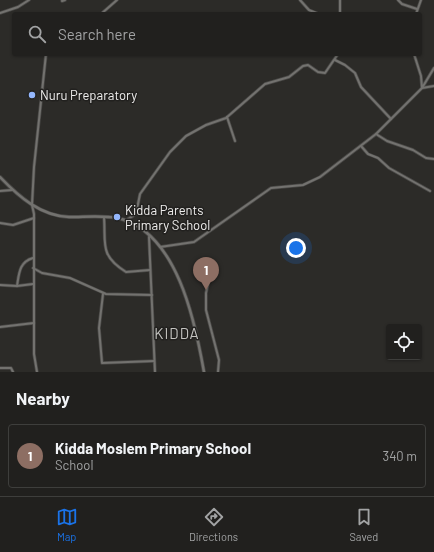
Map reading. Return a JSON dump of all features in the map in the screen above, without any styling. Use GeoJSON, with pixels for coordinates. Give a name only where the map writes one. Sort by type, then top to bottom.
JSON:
{"type":"FeatureCollection","features":[{"type":"Feature","properties":{"kind":"street"},"geometry":{"type":"LineString","coordinates":[[0,13],[18,7],[29,0]]}},
{"type":"Feature","properties":{"kind":"street"},"geometry":{"type":"LineString","coordinates":[[103,12],[116,0]]}},
{"type":"Feature","properties":{"kind":"street"},"geometry":{"type":"LineString","coordinates":[[300,0],[309,10],[314,12]]}},
{"type":"Feature","properties":{"kind":"street"},"geometry":{"type":"LineString","coordinates":[[340,0],[340,12]]}},
{"type":"Feature","properties":{"kind":"street"},"geometry":{"type":"LineString","coordinates":[[398,0],[402,4],[417,9]]}},
{"type":"Feature","properties":{"kind":"street"},"geometry":{"type":"LineString","coordinates":[[416,12],[421,0]]}},
{"type":"Feature","properties":{"kind":"street"},"geometry":{"type":"LineString","coordinates":[[37,372],[33,284],[34,218],[32,205],[35,155],[46,56]]}},
{"type":"Feature","properties":{"kind":"street"},"geometry":{"type":"LineString","coordinates":[[125,221],[136,214],[140,194],[170,152],[186,136],[206,125],[227,117],[265,84],[289,77],[306,65],[311,65],[318,72],[325,73],[337,56]]}},
{"type":"Feature","properties":{"kind":"street"},"geometry":{"type":"LineString","coordinates":[[415,56],[421,76],[422,88]]}},
{"type":"Feature","properties":{"kind":"street"},"geometry":{"type":"LineString","coordinates":[[335,60],[345,65],[355,73],[362,87],[391,119]]}},
{"type":"Feature","properties":{"kind":"street"},"geometry":{"type":"LineString","coordinates":[[160,246],[194,242],[271,188],[303,184],[313,181],[349,156],[376,134],[422,88],[434,68]]}},
{"type":"Feature","properties":{"kind":"street"},"geometry":{"type":"LineString","coordinates":[[422,88],[434,86]]}},
{"type":"Feature","properties":{"kind":"street"},"geometry":{"type":"LineString","coordinates":[[227,117],[235,141]]}},
{"type":"Feature","properties":{"kind":"street"},"geometry":{"type":"LineString","coordinates":[[376,134],[387,141],[413,150],[426,158],[434,159]]}},
{"type":"Feature","properties":{"kind":"street"},"geometry":{"type":"LineString","coordinates":[[361,146],[368,154],[378,158],[389,168],[430,190]]}},
{"type":"Feature","properties":{"kind":"street"},"geometry":{"type":"LineString","coordinates":[[0,177],[12,190],[40,210],[68,217],[104,217],[125,221],[140,228],[160,246],[180,280],[190,313],[204,372]]}},
{"type":"Feature","properties":{"kind":"street"},"geometry":{"type":"LineString","coordinates":[[0,191],[12,190]]}},
{"type":"Feature","properties":{"kind":"street"},"geometry":{"type":"LineString","coordinates":[[104,217],[104,248],[109,256],[126,272],[150,270]]}},
{"type":"Feature","properties":{"kind":"street"},"geometry":{"type":"LineString","coordinates":[[0,223],[14,226],[34,218]]}},
{"type":"Feature","properties":{"kind":"street"},"geometry":{"type":"LineString","coordinates":[[149,236],[155,372]]}},
{"type":"Feature","properties":{"kind":"street"},"geometry":{"type":"LineString","coordinates":[[17,286],[20,269],[24,262],[33,258]]}},
{"type":"Feature","properties":{"kind":"street"},"geometry":{"type":"LineString","coordinates":[[33,268],[42,273],[70,278],[103,293],[152,295]]}},
{"type":"Feature","properties":{"kind":"street"},"geometry":{"type":"LineString","coordinates":[[210,275],[206,293],[206,310],[219,360],[218,372]]}},
{"type":"Feature","properties":{"kind":"street"},"geometry":{"type":"LineString","coordinates":[[0,285],[17,286],[33,284]]}},
{"type":"Feature","properties":{"kind":"street"},"geometry":{"type":"LineString","coordinates":[[103,293],[99,328],[102,363],[154,361]]}},
{"type":"Feature","properties":{"kind":"street"},"geometry":{"type":"LineString","coordinates":[[0,327],[34,323]]}},
{"type":"Feature","properties":{"kind":"street"},"geometry":{"type":"LineString","coordinates":[[0,368],[11,368],[13,372]]}},
{"type":"Feature","properties":{"kind":"place","name":"Nuru Preparatory"},"geometry":{"type":"Point","coordinates":[32,95]}},
{"type":"Feature","properties":{"kind":"place","name":"Kidda Parents Primary School"},"geometry":{"type":"Point","coordinates":[117,217]}},
{"type":"Feature","properties":{"kind":"place","name":"Kidda Moslem Primary School"},"geometry":{"type":"Point","coordinates":[206,290]}},
{"type":"Feature","properties":{"kind":"district","name":"KIDDA"},"geometry":{"type":"Point","coordinates":[177,334]}}]}
